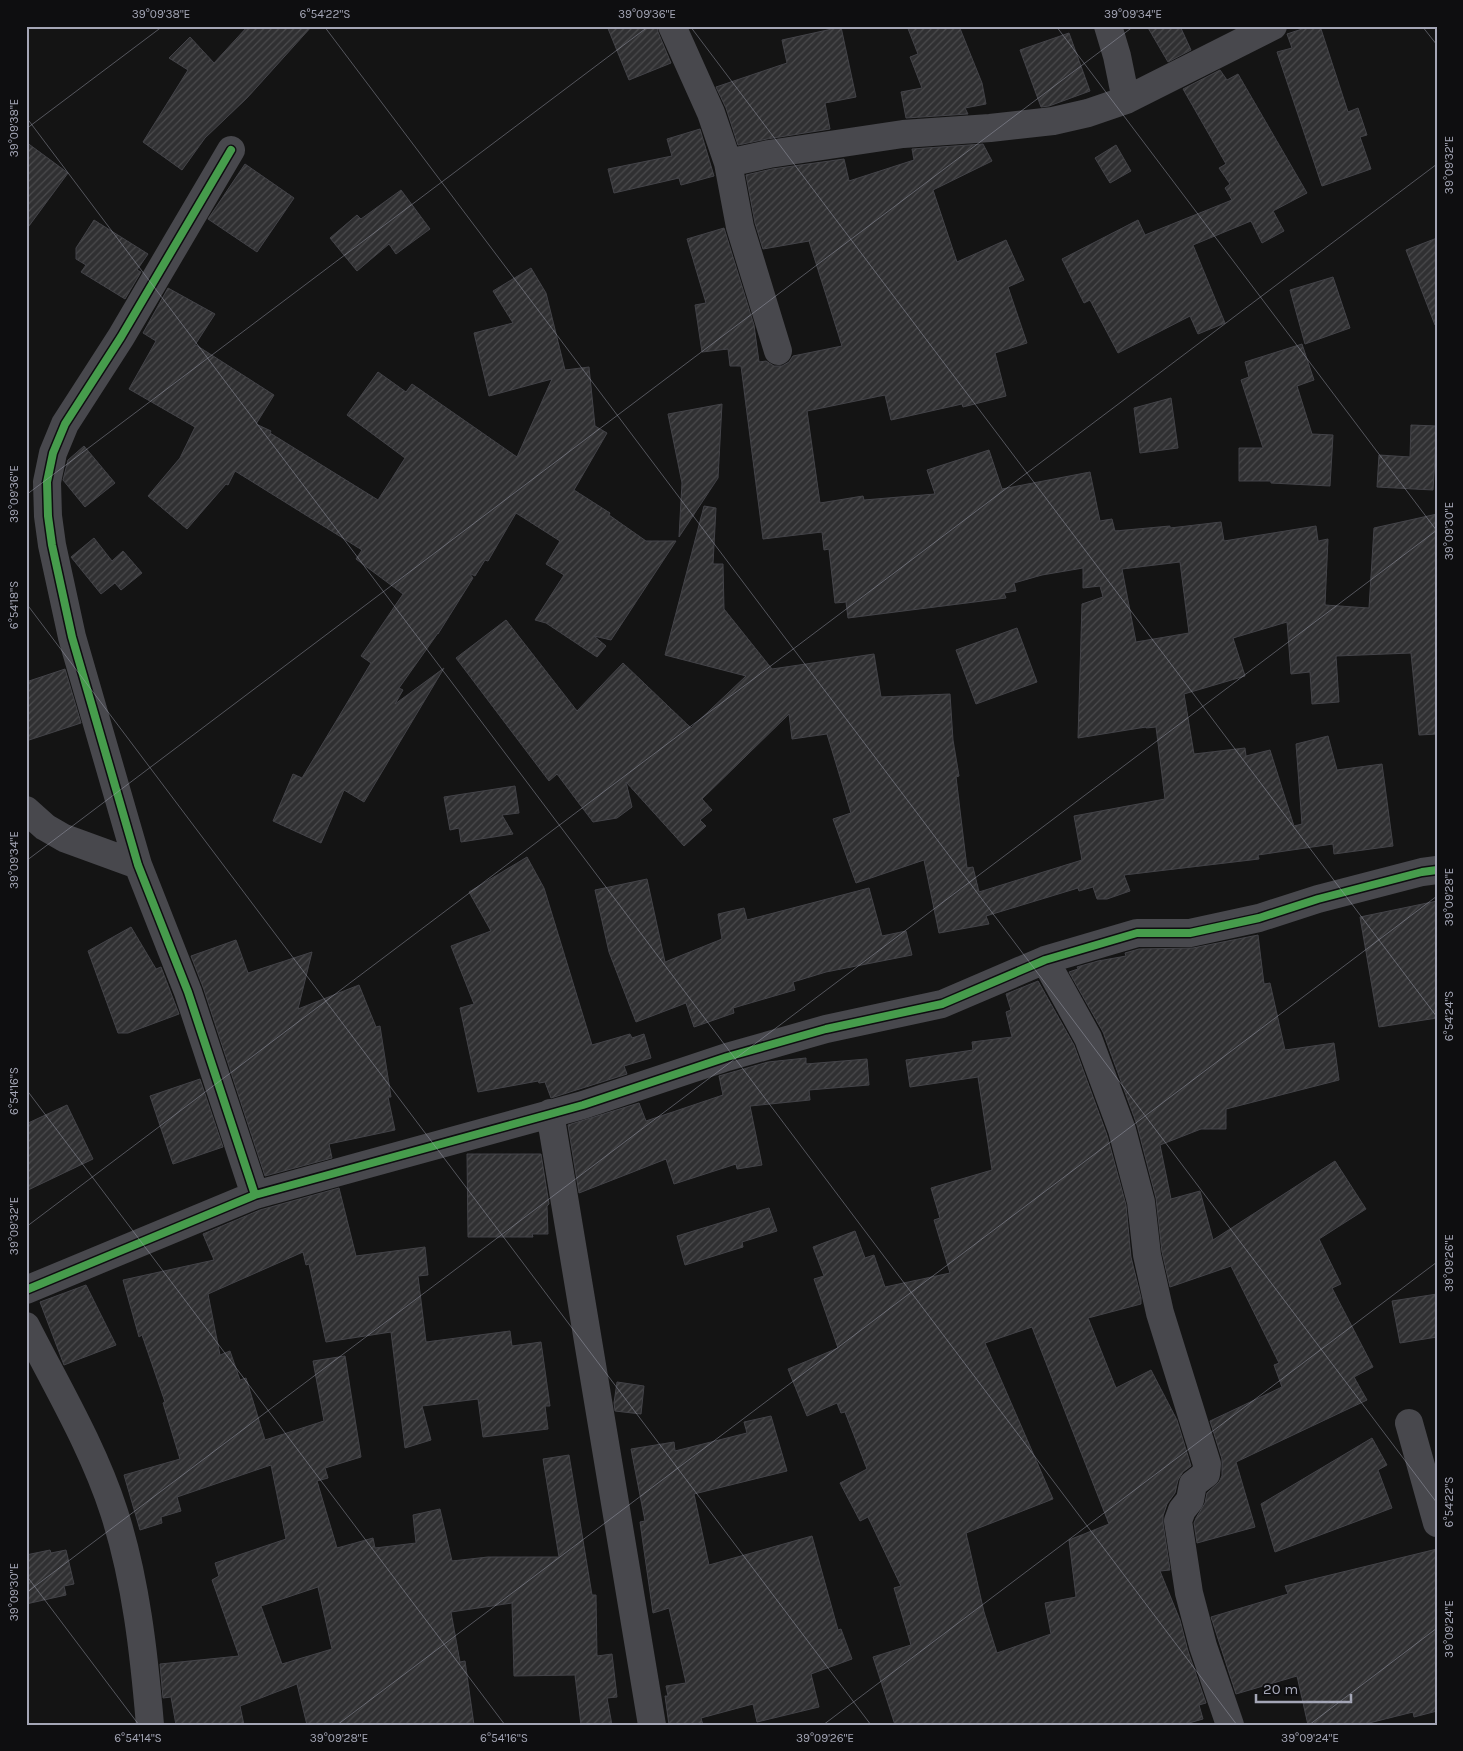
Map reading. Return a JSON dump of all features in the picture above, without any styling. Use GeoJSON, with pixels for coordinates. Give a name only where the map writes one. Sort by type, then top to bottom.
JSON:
{"type":"FeatureCollection","features":[{"type":"Feature","properties":{"kind":"street"},"geometry":{"type":"LineString","coordinates":[[672,26],[710,113],[728,163],[740,226],[778,351]]}},
{"type":"Feature","properties":{"kind":"street"},"geometry":{"type":"LineString","coordinates":[[1108,26],[1117,56],[1126,100]]}},
{"type":"Feature","properties":{"kind":"street"},"geometry":{"type":"LineString","coordinates":[[728,163],[769,154],[903,134],[990,128],[1088,113],[1126,100],[1240,34],[1273,26]]}},
{"type":"Feature","properties":{"kind":"street"},"geometry":{"type":"LineString","coordinates":[[231,150],[121,337],[65,424],[53,453],[47,482],[48,516],[52,545],[72,637],[138,865],[188,992],[256,1196]]}},
{"type":"Feature","properties":{"kind":"street"},"geometry":{"type":"LineString","coordinates":[[26,810],[45,827],[64,838],[138,865]]}},
{"type":"Feature","properties":{"kind":"street"},"geometry":{"type":"LineString","coordinates":[[26,1290],[256,1196],[612,1096],[736,1054],[826,1029],[942,1004],[1045,960],[1136,933],[1190,933],[1259,918],[1318,899],[1422,872],[1437,870]]}},
{"type":"Feature","properties":{"kind":"street"},"geometry":{"type":"LineString","coordinates":[[1045,960],[1088,1038],[1122,1130],[1141,1202],[1147,1256],[1160,1313],[1208,1464],[1206,1474],[1193,1484],[1190,1500],[1182,1510],[1178,1521],[1191,1602],[1203,1646],[1230,1725]]}},
{"type":"Feature","properties":{"kind":"street"},"geometry":{"type":"LineString","coordinates":[[550,1113],[652,1725]]}},
{"type":"Feature","properties":{"kind":"street"},"geometry":{"type":"LineString","coordinates":[[26,1326],[95,1462],[114,1512],[127,1558],[136,1608],[150,1725]]}},
{"type":"Feature","properties":{"kind":"street"},"geometry":{"type":"LineString","coordinates":[[1409,1423],[1437,1523]]}},
{"type":"Feature","properties":{"kind":"building"},"geometry":{"type":"Polygon","coordinates":[[[248,26],[312,26],[247,98],[205,138],[182,170],[143,142],[188,70],[169,58],[190,37],[214,63],[248,26]]]}},
{"type":"Feature","properties":{"kind":"building"},"geometry":{"type":"Polygon","coordinates":[[[607,26],[657,26],[671,63],[629,80],[607,26]]]}},
{"type":"Feature","properties":{"kind":"building"},"geometry":{"type":"Polygon","coordinates":[[[907,26],[959,26],[982,83],[986,104],[965,108],[968,114],[906,118],[901,92],[922,88],[910,57],[918,54],[907,26]]]}},
{"type":"Feature","properties":{"kind":"building"},"geometry":{"type":"Polygon","coordinates":[[[1147,26],[1180,26],[1191,50],[1168,62],[1147,26]]]}},
{"type":"Feature","properties":{"kind":"building"},"geometry":{"type":"Polygon","coordinates":[[[1311,26],[1320,26],[1348,112],[1358,108],[1367,135],[1360,137],[1371,169],[1322,186],[1277,52],[1292,48],[1287,34],[1311,26]]]}},
{"type":"Feature","properties":{"kind":"building"},"geometry":{"type":"Polygon","coordinates":[[[841,27],[856,97],[825,103],[830,129],[738,145],[726,108],[716,87],[787,63],[782,40],[841,27]]]}},
{"type":"Feature","properties":{"kind":"building"},"geometry":{"type":"Polygon","coordinates":[[[1069,33],[1090,91],[1049,106],[1041,107],[1020,50],[1069,33]]]}},
{"type":"Feature","properties":{"kind":"building"},"geometry":{"type":"Polygon","coordinates":[[[1220,70],[1227,80],[1238,74],[1307,193],[1273,211],[1284,231],[1262,243],[1251,221],[1193,245],[1225,323],[1198,334],[1190,316],[1118,353],[1090,300],[1084,303],[1062,259],[1138,220],[1145,235],[1232,200],[1225,188],[1230,184],[1219,168],[1226,164],[1183,89],[1220,70]]]}},
{"type":"Feature","properties":{"kind":"building"},"geometry":{"type":"Polygon","coordinates":[[[700,129],[714,176],[681,185],[679,178],[614,193],[608,169],[672,156],[667,139],[700,129]]]}},
{"type":"Feature","properties":{"kind":"building"},"geometry":{"type":"Polygon","coordinates":[[[26,142],[68,173],[26,230],[26,142]]]}},
{"type":"Feature","properties":{"kind":"building"},"geometry":{"type":"Polygon","coordinates":[[[983,144],[992,161],[933,190],[957,262],[1006,240],[1024,280],[1008,287],[1027,343],[995,353],[1006,396],[963,407],[962,404],[891,420],[885,395],[807,411],[820,503],[863,496],[864,500],[935,494],[927,470],[989,450],[1002,489],[1090,472],[1100,521],[1112,519],[1115,531],[1170,526],[1170,528],[1221,522],[1224,541],[1316,526],[1318,541],[1328,539],[1325,605],[1369,608],[1374,528],[1437,514],[1437,734],[1419,735],[1411,653],[1336,656],[1339,702],[1312,704],[1310,672],[1291,674],[1287,622],[1233,638],[1245,676],[1184,694],[1194,754],[1245,748],[1246,756],[1270,750],[1294,826],[1302,824],[1296,744],[1328,736],[1337,770],[1382,764],[1393,846],[1334,854],[1333,844],[1258,855],[1259,859],[1124,875],[1130,891],[1107,899],[1097,899],[1093,887],[1079,891],[1078,888],[986,916],[989,924],[939,933],[924,860],[856,883],[833,819],[851,813],[827,734],[792,739],[789,714],[702,799],[712,810],[700,820],[706,826],[684,846],[626,782],[632,807],[617,818],[593,822],[557,774],[549,781],[456,658],[506,620],[577,711],[623,663],[691,728],[746,676],[665,655],[704,506],[716,508],[713,564],[723,564],[724,609],[772,669],[874,654],[881,697],[950,694],[953,740],[959,776],[956,777],[967,868],[973,867],[979,892],[1082,860],[1074,816],[1165,799],[1156,727],[1078,738],[1082,604],[1103,597],[1100,586],[1083,588],[1083,568],[1042,575],[1014,583],[1016,591],[1004,593],[1006,598],[848,618],[846,602],[835,603],[829,549],[824,550],[822,532],[763,539],[741,366],[730,366],[728,349],[702,352],[695,305],[706,303],[687,239],[724,228],[754,325],[759,362],[766,361],[774,366],[782,366],[789,362],[793,356],[842,346],[809,241],[763,249],[755,223],[746,175],[772,169],[844,159],[849,181],[914,160],[912,149],[983,144]],[[1180,562],[1122,569],[1136,642],[1189,633],[1180,562]]]}},
{"type":"Feature","properties":{"kind":"building"},"geometry":{"type":"Polygon","coordinates":[[[1116,145],[1131,171],[1110,183],[1095,158],[1116,145]]]}},
{"type":"Feature","properties":{"kind":"building"},"geometry":{"type":"Polygon","coordinates":[[[245,164],[294,198],[257,252],[208,219],[245,164]]]}},
{"type":"Feature","properties":{"kind":"building"},"geometry":{"type":"Polygon","coordinates":[[[401,190],[430,229],[396,254],[389,244],[357,271],[330,238],[357,215],[361,219],[401,190]]]}},
{"type":"Feature","properties":{"kind":"building"},"geometry":{"type":"Polygon","coordinates":[[[94,220],[148,254],[137,270],[141,272],[125,299],[81,272],[86,265],[76,259],[76,248],[94,220]]]}},
{"type":"Feature","properties":{"kind":"building"},"geometry":{"type":"Polygon","coordinates":[[[1437,238],[1437,325],[1435,325],[1406,250],[1437,238]]]}},
{"type":"Feature","properties":{"kind":"building"},"geometry":{"type":"Polygon","coordinates":[[[531,268],[546,293],[565,370],[589,367],[595,426],[607,433],[574,490],[610,513],[609,515],[646,541],[676,541],[611,640],[594,636],[606,646],[597,657],[546,623],[535,620],[564,575],[546,564],[560,541],[516,513],[488,561],[485,560],[475,576],[469,573],[473,578],[438,634],[399,688],[403,690],[395,704],[444,668],[364,802],[344,790],[321,843],[273,821],[293,774],[302,778],[371,663],[361,656],[403,594],[356,559],[362,550],[235,471],[228,485],[226,484],[187,529],[148,496],[180,458],[195,427],[129,389],[156,341],[143,333],[168,288],[215,314],[193,348],[196,345],[274,395],[256,424],[271,431],[270,433],[378,500],[405,458],[347,415],[378,372],[406,392],[412,384],[517,457],[552,379],[489,396],[474,333],[513,323],[493,291],[531,268]]]}},
{"type":"Feature","properties":{"kind":"building"},"geometry":{"type":"Polygon","coordinates":[[[1333,277],[1350,328],[1305,344],[1290,290],[1333,277]]]}},
{"type":"Feature","properties":{"kind":"building"},"geometry":{"type":"Polygon","coordinates":[[[1302,344],[1314,380],[1297,386],[1312,434],[1333,435],[1330,486],[1271,483],[1271,481],[1239,481],[1239,448],[1263,448],[1241,380],[1249,377],[1245,362],[1302,344]]]}},
{"type":"Feature","properties":{"kind":"building"},"geometry":{"type":"Polygon","coordinates":[[[1171,398],[1178,448],[1140,453],[1134,408],[1171,398]]]}},
{"type":"Feature","properties":{"kind":"building"},"geometry":{"type":"Polygon","coordinates":[[[722,404],[718,478],[679,537],[682,483],[668,414],[722,404]]]}},
{"type":"Feature","properties":{"kind":"building"},"geometry":{"type":"Polygon","coordinates":[[[1411,425],[1437,426],[1433,490],[1377,487],[1379,455],[1410,457],[1411,425]]]}},
{"type":"Feature","properties":{"kind":"building"},"geometry":{"type":"Polygon","coordinates":[[[84,446],[115,483],[85,507],[63,480],[68,460],[84,446]]]}},
{"type":"Feature","properties":{"kind":"building"},"geometry":{"type":"Polygon","coordinates":[[[94,538],[112,561],[123,551],[142,573],[121,590],[115,583],[101,594],[71,557],[94,538]]]}},
{"type":"Feature","properties":{"kind":"building"},"geometry":{"type":"Polygon","coordinates":[[[1017,628],[1037,682],[976,704],[956,650],[1017,628]]]}},
{"type":"Feature","properties":{"kind":"building"},"geometry":{"type":"Polygon","coordinates":[[[65,669],[81,723],[26,741],[26,682],[65,669]]]}},
{"type":"Feature","properties":{"kind":"building"},"geometry":{"type":"Polygon","coordinates":[[[515,786],[519,813],[502,815],[513,834],[461,842],[459,828],[450,830],[444,797],[515,786]]]}},
{"type":"Feature","properties":{"kind":"building"},"geometry":{"type":"Polygon","coordinates":[[[527,857],[544,888],[592,1045],[630,1034],[632,1038],[644,1034],[651,1058],[624,1066],[627,1074],[551,1098],[545,1082],[539,1083],[538,1081],[478,1092],[460,1008],[474,1004],[451,946],[491,931],[469,892],[527,857]]]}},
{"type":"Feature","properties":{"kind":"building"},"geometry":{"type":"Polygon","coordinates":[[[647,879],[665,962],[722,939],[718,914],[744,908],[747,920],[869,888],[882,936],[906,931],[912,955],[826,972],[793,982],[795,990],[733,1008],[734,1013],[694,1027],[686,1003],[636,1022],[609,952],[595,890],[647,879]]]}},
{"type":"Feature","properties":{"kind":"building"},"geometry":{"type":"Polygon","coordinates":[[[1437,901],[1437,1018],[1379,1027],[1360,917],[1437,901]]]}},
{"type":"Feature","properties":{"kind":"building"},"geometry":{"type":"Polygon","coordinates":[[[131,927],[156,969],[161,967],[179,1014],[128,1033],[118,1033],[88,951],[131,927]]]}},
{"type":"Feature","properties":{"kind":"building"},"geometry":{"type":"Polygon","coordinates":[[[1258,935],[1264,984],[1270,983],[1285,1050],[1334,1043],[1339,1080],[1226,1109],[1226,1129],[1201,1129],[1160,1145],[1171,1199],[1200,1191],[1213,1240],[1335,1161],[1366,1209],[1319,1239],[1341,1284],[1332,1288],[1373,1367],[1354,1377],[1367,1400],[1236,1462],[1255,1527],[1197,1543],[1194,1523],[1205,1503],[1207,1493],[1219,1482],[1222,1476],[1222,1459],[1210,1421],[1282,1387],[1274,1365],[1279,1363],[1231,1266],[1170,1287],[1162,1252],[1156,1198],[1137,1125],[1103,1032],[1069,972],[1078,969],[1077,967],[1098,961],[1126,956],[1125,953],[1139,949],[1193,948],[1258,935]]]}},
{"type":"Feature","properties":{"kind":"building"},"geometry":{"type":"Polygon","coordinates":[[[236,940],[248,973],[312,952],[298,1009],[359,985],[376,1027],[380,1026],[391,1097],[388,1097],[395,1130],[329,1144],[332,1158],[265,1176],[191,956],[236,940]]]}},
{"type":"Feature","properties":{"kind":"building"},"geometry":{"type":"Polygon","coordinates":[[[1038,981],[1074,1045],[1107,1135],[1126,1205],[1131,1257],[1141,1298],[1141,1304],[1088,1318],[1116,1388],[1151,1370],[1177,1420],[1191,1466],[1183,1472],[1178,1480],[1175,1493],[1167,1504],[1163,1516],[1170,1570],[1160,1571],[1180,1620],[1188,1651],[1206,1703],[1199,1705],[1203,1719],[1182,1725],[895,1725],[873,1657],[911,1645],[894,1588],[901,1586],[868,1517],[860,1521],[840,1483],[867,1469],[845,1412],[841,1413],[837,1403],[807,1416],[788,1369],[838,1348],[814,1279],[824,1276],[813,1247],[855,1231],[865,1258],[874,1255],[885,1287],[950,1273],[934,1220],[940,1218],[931,1188],[992,1170],[978,1077],[910,1087],[906,1060],[973,1050],[972,1042],[1012,1037],[1006,1012],[1011,1010],[1006,994],[1038,981]],[[1032,1327],[985,1343],[1053,1499],[966,1533],[984,1612],[997,1653],[1051,1634],[1045,1603],[1076,1597],[1069,1540],[1109,1524],[1032,1327]]]}},
{"type":"Feature","properties":{"kind":"building"},"geometry":{"type":"Polygon","coordinates":[[[806,1058],[806,1064],[867,1059],[869,1085],[809,1090],[810,1100],[750,1106],[762,1165],[737,1169],[736,1164],[674,1184],[666,1159],[579,1193],[568,1125],[639,1103],[646,1121],[723,1095],[719,1076],[768,1062],[806,1058]]]}},
{"type":"Feature","properties":{"kind":"building"},"geometry":{"type":"Polygon","coordinates":[[[200,1079],[223,1147],[173,1164],[150,1096],[200,1079]]]}},
{"type":"Feature","properties":{"kind":"building"},"geometry":{"type":"Polygon","coordinates":[[[67,1105],[93,1159],[26,1191],[26,1124],[67,1105]]]}},
{"type":"Feature","properties":{"kind":"building"},"geometry":{"type":"Polygon","coordinates":[[[467,1154],[541,1154],[549,1204],[547,1206],[548,1234],[532,1234],[533,1237],[468,1237],[467,1154]]]}},
{"type":"Feature","properties":{"kind":"building"},"geometry":{"type":"Polygon","coordinates":[[[339,1188],[356,1256],[425,1247],[428,1275],[418,1276],[426,1342],[510,1331],[512,1346],[541,1342],[550,1406],[545,1406],[548,1429],[483,1437],[478,1399],[422,1406],[431,1440],[405,1448],[391,1332],[326,1342],[309,1264],[306,1265],[303,1252],[208,1294],[220,1355],[230,1351],[240,1380],[246,1378],[265,1440],[324,1421],[313,1361],[345,1356],[361,1457],[325,1468],[328,1478],[317,1481],[337,1548],[373,1538],[375,1548],[416,1543],[413,1515],[440,1509],[452,1561],[488,1557],[559,1557],[543,1459],[569,1455],[592,1595],[596,1595],[597,1656],[612,1654],[617,1697],[607,1698],[612,1725],[581,1725],[575,1675],[514,1676],[512,1603],[451,1612],[460,1662],[465,1661],[474,1725],[307,1725],[297,1684],[240,1706],[244,1725],[176,1725],[171,1697],[163,1698],[160,1664],[239,1656],[212,1580],[219,1576],[215,1563],[286,1539],[271,1465],[177,1497],[181,1511],[161,1517],[162,1523],[140,1530],[124,1475],[180,1459],[163,1403],[165,1402],[142,1335],[139,1337],[123,1280],[214,1260],[203,1234],[260,1210],[339,1188]],[[318,1587],[261,1606],[282,1664],[332,1649],[318,1587]]]}},
{"type":"Feature","properties":{"kind":"building"},"geometry":{"type":"Polygon","coordinates":[[[769,1208],[777,1231],[742,1242],[743,1247],[685,1265],[677,1236],[769,1208]]]}},
{"type":"Feature","properties":{"kind":"building"},"geometry":{"type":"Polygon","coordinates":[[[86,1285],[116,1345],[64,1365],[40,1302],[86,1285]]]}},
{"type":"Feature","properties":{"kind":"building"},"geometry":{"type":"Polygon","coordinates":[[[1437,1294],[1437,1337],[1400,1343],[1392,1301],[1437,1294]]]}},
{"type":"Feature","properties":{"kind":"building"},"geometry":{"type":"Polygon","coordinates":[[[617,1382],[644,1386],[641,1414],[615,1411],[614,1403],[617,1382]]]}},
{"type":"Feature","properties":{"kind":"building"},"geometry":{"type":"Polygon","coordinates":[[[771,1416],[787,1471],[694,1494],[709,1565],[812,1536],[838,1630],[841,1629],[852,1659],[811,1674],[819,1707],[757,1722],[753,1704],[701,1718],[703,1725],[669,1725],[665,1696],[668,1696],[666,1686],[686,1683],[669,1608],[653,1613],[640,1522],[645,1521],[631,1449],[674,1442],[675,1451],[747,1433],[744,1422],[771,1416]]]}},
{"type":"Feature","properties":{"kind":"building"},"geometry":{"type":"Polygon","coordinates":[[[1372,1438],[1387,1465],[1378,1470],[1392,1508],[1275,1552],[1261,1504],[1372,1438]]]}},
{"type":"Feature","properties":{"kind":"building"},"geometry":{"type":"Polygon","coordinates":[[[1437,1549],[1437,1711],[1414,1717],[1413,1712],[1361,1725],[1308,1725],[1297,1676],[1236,1694],[1211,1617],[1288,1594],[1285,1586],[1437,1549]]]}},
{"type":"Feature","properties":{"kind":"building"},"geometry":{"type":"Polygon","coordinates":[[[50,1550],[51,1553],[66,1550],[74,1584],[64,1586],[66,1595],[26,1604],[26,1555],[50,1550]]]}},
{"type":"Feature","properties":{"kind":"cycle path"},"geometry":{"type":"LineString","coordinates":[[231,150],[121,337],[65,424],[53,453],[47,482],[48,516],[52,545],[72,637],[138,865],[188,992],[255,1195]]}},
{"type":"Feature","properties":{"kind":"cycle path"},"geometry":{"type":"LineString","coordinates":[[26,1290],[255,1195],[583,1105],[727,1057],[826,1029],[942,1004],[1045,960],[1137,933],[1190,933],[1259,918],[1318,899],[1422,872],[1437,870]]}}]}
